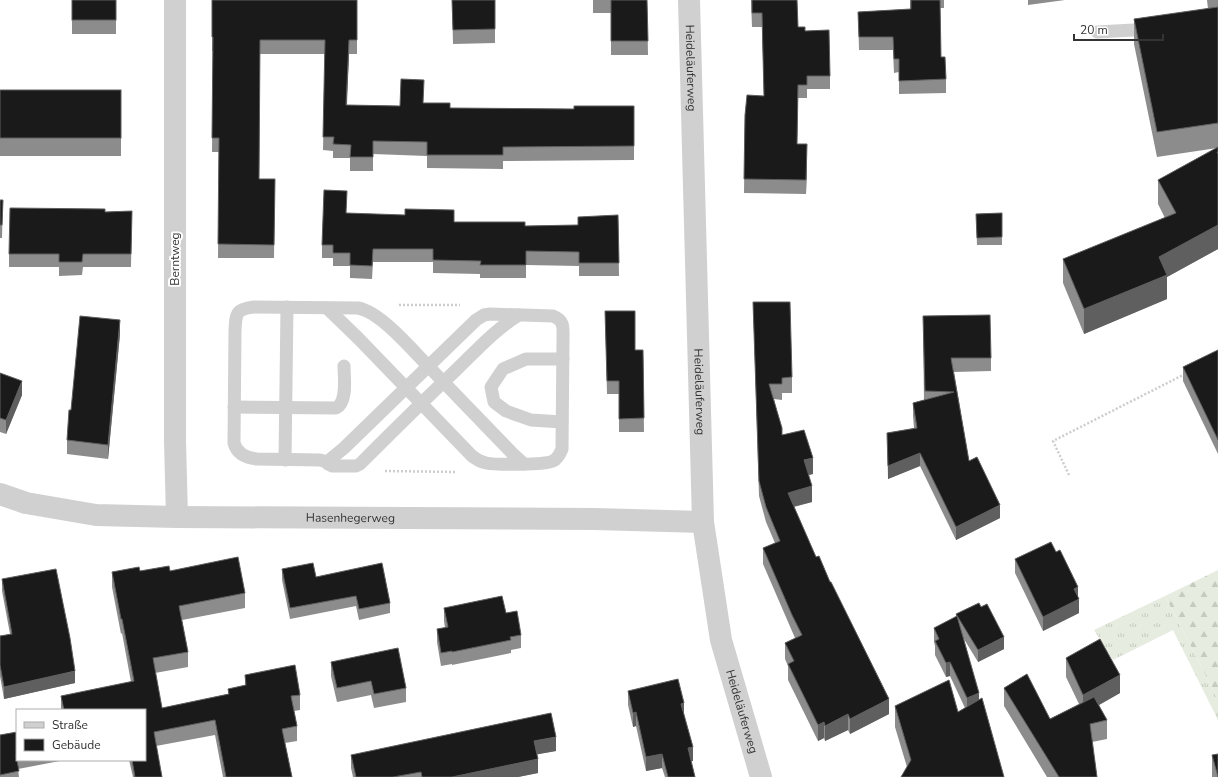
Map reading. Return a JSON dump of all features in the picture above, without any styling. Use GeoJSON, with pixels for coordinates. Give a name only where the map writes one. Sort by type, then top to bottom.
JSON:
{"type":"FeatureCollection","features":[{"type":"Feature","properties":{"kind":"street","name":"Berntweg"},"geometry":{"type":"LineString","coordinates":[[175,0],[175,442],[177,518]]}},
{"type":"Feature","properties":{"kind":"street","name":"Heideläuferweg"},"geometry":{"type":"LineString","coordinates":[[689,0],[703,522],[721,640],[761,777]]}},
{"type":"Feature","properties":{"kind":"street","name":"Hasenhegerweg"},"geometry":{"type":"LineString","coordinates":[[0,494],[26,503],[96,515],[177,518],[595,519],[703,522]]}},
{"type":"Feature","properties":{"kind":"lane"},"geometry":{"type":"LineString","coordinates":[[1098,32],[1165,28]]}},
{"type":"Feature","properties":{"kind":"lane"},"geometry":{"type":"LineString","coordinates":[[285,460],[287,307]]}},
{"type":"Feature","properties":{"kind":"lane"},"geometry":{"type":"LineString","coordinates":[[519,315],[495,332],[444,382],[421,404],[360,464],[352,467],[332,466],[327,462],[320,460],[257,459],[246,457],[240,453],[234,443],[236,315],[238,311],[246,308],[358,308],[365,310],[390,327],[444,382],[524,464]]}},
{"type":"Feature","properties":{"kind":"lane"},"geometry":{"type":"LineString","coordinates":[[327,308],[359,339],[406,388],[421,404],[474,458],[490,463],[545,464],[558,457],[562,449],[563,359],[563,331],[561,322],[556,317],[490,314],[482,317],[476,320],[428,366],[406,388],[344,448],[327,462]]}},
{"type":"Feature","properties":{"kind":"lane"},"geometry":{"type":"LineString","coordinates":[[562,422],[531,420],[506,411],[494,402],[491,386],[503,369],[526,359],[563,359]]}},
{"type":"Feature","properties":{"kind":"lane"},"geometry":{"type":"LineString","coordinates":[[234,407],[338,407],[342,403],[344,397],[344,366]]}},
{"type":"Feature","properties":{"kind":"path"},"geometry":{"type":"LineString","coordinates":[[1069,475],[1053,441],[1190,371]]}},
{"type":"Feature","properties":{"kind":"green space"},"geometry":{"type":"Polygon","coordinates":[[[1218,570],[1218,699],[1165,596],[1218,570]]]}},
{"type":"Feature","properties":{"kind":"green space"},"geometry":{"type":"Polygon","coordinates":[[[1165,596],[1218,699],[1218,720],[1173,630],[1113,660],[1094,630],[1165,596]]]}},
{"type":"Feature","properties":{"kind":"building"},"geometry":{"type":"Polygon","coordinates":[[[72,0],[116,0],[116,20],[72,20],[72,0]]]}},
{"type":"Feature","properties":{"kind":"building"},"geometry":{"type":"Polygon","coordinates":[[[212,0],[357,0],[357,40],[349,40],[346,105],[400,106],[401,79],[424,80],[423,103],[450,103],[450,108],[574,109],[574,106],[634,106],[634,146],[503,147],[503,155],[427,155],[427,142],[373,141],[373,157],[350,157],[351,145],[333,144],[334,137],[323,137],[325,40],[260,40],[259,179],[275,179],[274,245],[218,244],[219,138],[212,138],[212,0]]]}},
{"type":"Feature","properties":{"kind":"building"},"geometry":{"type":"Polygon","coordinates":[[[452,0],[495,0],[495,29],[453,30],[452,0]]]}},
{"type":"Feature","properties":{"kind":"building"},"geometry":{"type":"Polygon","coordinates":[[[611,0],[647,0],[648,41],[611,41],[611,0]]]}},
{"type":"Feature","properties":{"kind":"building"},"geometry":{"type":"Polygon","coordinates":[[[752,0],[797,0],[798,27],[805,27],[805,31],[829,30],[830,76],[807,76],[807,85],[798,85],[797,144],[807,144],[806,180],[744,179],[745,115],[747,95],[764,96],[762,13],[752,13],[752,0]]]}},
{"type":"Feature","properties":{"kind":"building"},"geometry":{"type":"Polygon","coordinates":[[[911,0],[940,0],[941,57],[945,57],[946,79],[899,81],[899,59],[894,59],[893,37],[859,37],[858,12],[911,9],[911,0]]]}},
{"type":"Feature","properties":{"kind":"building"},"geometry":{"type":"Polygon","coordinates":[[[1218,7],[1218,123],[1157,132],[1134,19],[1218,7]]]}},
{"type":"Feature","properties":{"kind":"building"},"geometry":{"type":"Polygon","coordinates":[[[0,90],[121,90],[121,138],[0,138],[0,90]]]}},
{"type":"Feature","properties":{"kind":"building"},"geometry":{"type":"Polygon","coordinates":[[[1218,147],[1218,225],[1159,257],[1167,275],[1084,309],[1063,259],[1176,213],[1158,180],[1218,147]]]}},
{"type":"Feature","properties":{"kind":"building"},"geometry":{"type":"Polygon","coordinates":[[[324,190],[347,191],[346,213],[405,215],[405,209],[454,210],[454,222],[525,222],[525,226],[578,225],[578,217],[618,215],[619,263],[579,263],[579,252],[526,251],[526,265],[480,265],[481,261],[433,260],[433,249],[373,249],[372,266],[350,265],[350,253],[333,253],[333,245],[322,245],[324,190]]]}},
{"type":"Feature","properties":{"kind":"building"},"geometry":{"type":"Polygon","coordinates":[[[0,200],[3,200],[2,225],[0,225],[0,200]]]}},
{"type":"Feature","properties":{"kind":"building"},"geometry":{"type":"Polygon","coordinates":[[[10,208],[105,209],[105,212],[132,211],[131,254],[83,254],[82,262],[59,262],[59,254],[9,254],[10,208]]]}},
{"type":"Feature","properties":{"kind":"building"},"geometry":{"type":"Polygon","coordinates":[[[1002,213],[1002,237],[977,238],[976,214],[1002,213]]]}},
{"type":"Feature","properties":{"kind":"building"},"geometry":{"type":"Polygon","coordinates":[[[753,302],[790,302],[792,377],[782,378],[782,384],[769,384],[782,428],[782,435],[804,430],[813,458],[804,460],[812,486],[788,493],[816,557],[819,556],[830,582],[889,699],[850,719],[848,714],[825,726],[824,722],[818,725],[788,664],[794,661],[785,643],[802,635],[763,548],[780,541],[766,507],[759,481],[753,302]]]}},
{"type":"Feature","properties":{"kind":"building"},"geometry":{"type":"Polygon","coordinates":[[[605,311],[635,311],[635,350],[643,350],[644,418],[619,419],[619,381],[607,381],[605,311]]]}},
{"type":"Feature","properties":{"kind":"building"},"geometry":{"type":"Polygon","coordinates":[[[990,315],[991,358],[951,358],[969,461],[977,457],[1000,505],[956,527],[920,453],[888,466],[887,433],[917,428],[913,403],[954,392],[925,391],[923,316],[990,315]]]}},
{"type":"Feature","properties":{"kind":"building"},"geometry":{"type":"Polygon","coordinates":[[[80,316],[120,320],[108,445],[67,440],[80,316]]]}},
{"type":"Feature","properties":{"kind":"building"},"geometry":{"type":"Polygon","coordinates":[[[1218,350],[1218,440],[1183,367],[1218,350]]]}},
{"type":"Feature","properties":{"kind":"building"},"geometry":{"type":"Polygon","coordinates":[[[0,373],[22,381],[6,420],[0,418],[0,373]]]}},
{"type":"Feature","properties":{"kind":"building"},"geometry":{"type":"Polygon","coordinates":[[[1051,542],[1056,552],[1060,550],[1078,587],[1074,589],[1079,599],[1043,617],[1015,559],[1051,542]]]}},
{"type":"Feature","properties":{"kind":"building"},"geometry":{"type":"Polygon","coordinates":[[[238,557],[245,593],[179,606],[188,652],[153,658],[162,708],[229,694],[228,689],[246,685],[245,675],[295,665],[300,695],[291,696],[297,726],[282,729],[292,777],[226,777],[215,720],[154,732],[162,777],[135,777],[132,761],[146,761],[146,709],[64,709],[61,696],[134,681],[112,572],[139,567],[140,571],[169,566],[170,571],[238,557]]]}},
{"type":"Feature","properties":{"kind":"building"},"geometry":{"type":"Polygon","coordinates":[[[313,563],[316,577],[382,563],[390,603],[359,609],[356,596],[290,608],[282,569],[313,563]]]}},
{"type":"Feature","properties":{"kind":"building"},"geometry":{"type":"Polygon","coordinates":[[[56,569],[75,671],[4,687],[0,665],[0,636],[12,634],[2,579],[56,569]]]}},
{"type":"Feature","properties":{"kind":"building"},"geometry":{"type":"Polygon","coordinates":[[[502,596],[506,613],[517,611],[521,635],[510,637],[511,640],[441,653],[437,629],[448,627],[444,608],[502,596]]]}},
{"type":"Feature","properties":{"kind":"building"},"geometry":{"type":"Polygon","coordinates":[[[979,603],[981,607],[987,604],[1004,637],[978,650],[956,614],[979,603]]]}},
{"type":"Feature","properties":{"kind":"building"},"geometry":{"type":"Polygon","coordinates":[[[957,616],[979,693],[967,698],[950,662],[946,663],[935,641],[939,639],[934,628],[957,616]]]}},
{"type":"Feature","properties":{"kind":"building"},"geometry":{"type":"Polygon","coordinates":[[[1100,639],[1120,675],[1083,695],[1066,658],[1100,639]]]}},
{"type":"Feature","properties":{"kind":"building"},"geometry":{"type":"Polygon","coordinates":[[[398,648],[406,688],[374,694],[371,681],[337,688],[331,662],[398,648]]]}},
{"type":"Feature","properties":{"kind":"building"},"geometry":{"type":"Polygon","coordinates":[[[1027,674],[1050,719],[1094,697],[1107,720],[1090,724],[1097,777],[1059,777],[1004,688],[1027,674]]]}},
{"type":"Feature","properties":{"kind":"building"},"geometry":{"type":"Polygon","coordinates":[[[678,679],[684,703],[681,704],[693,747],[688,748],[695,777],[668,777],[662,754],[646,757],[636,712],[633,713],[628,691],[678,679]]]}},
{"type":"Feature","properties":{"kind":"building"},"geometry":{"type":"Polygon","coordinates":[[[949,680],[958,712],[982,698],[1004,777],[901,777],[911,760],[895,706],[949,680]]]}},
{"type":"Feature","properties":{"kind":"building"},"geometry":{"type":"Polygon","coordinates":[[[551,713],[556,737],[534,741],[538,759],[452,777],[422,777],[421,772],[393,777],[356,777],[351,755],[551,713]]]}},
{"type":"Feature","properties":{"kind":"building"},"geometry":{"type":"Polygon","coordinates":[[[16,732],[16,761],[19,771],[0,775],[0,735],[16,732]]]}},
{"type":"Feature","properties":{"kind":"building"},"geometry":{"type":"Polygon","coordinates":[[[1218,754],[1218,777],[1212,755],[1218,754]]]}}]}
